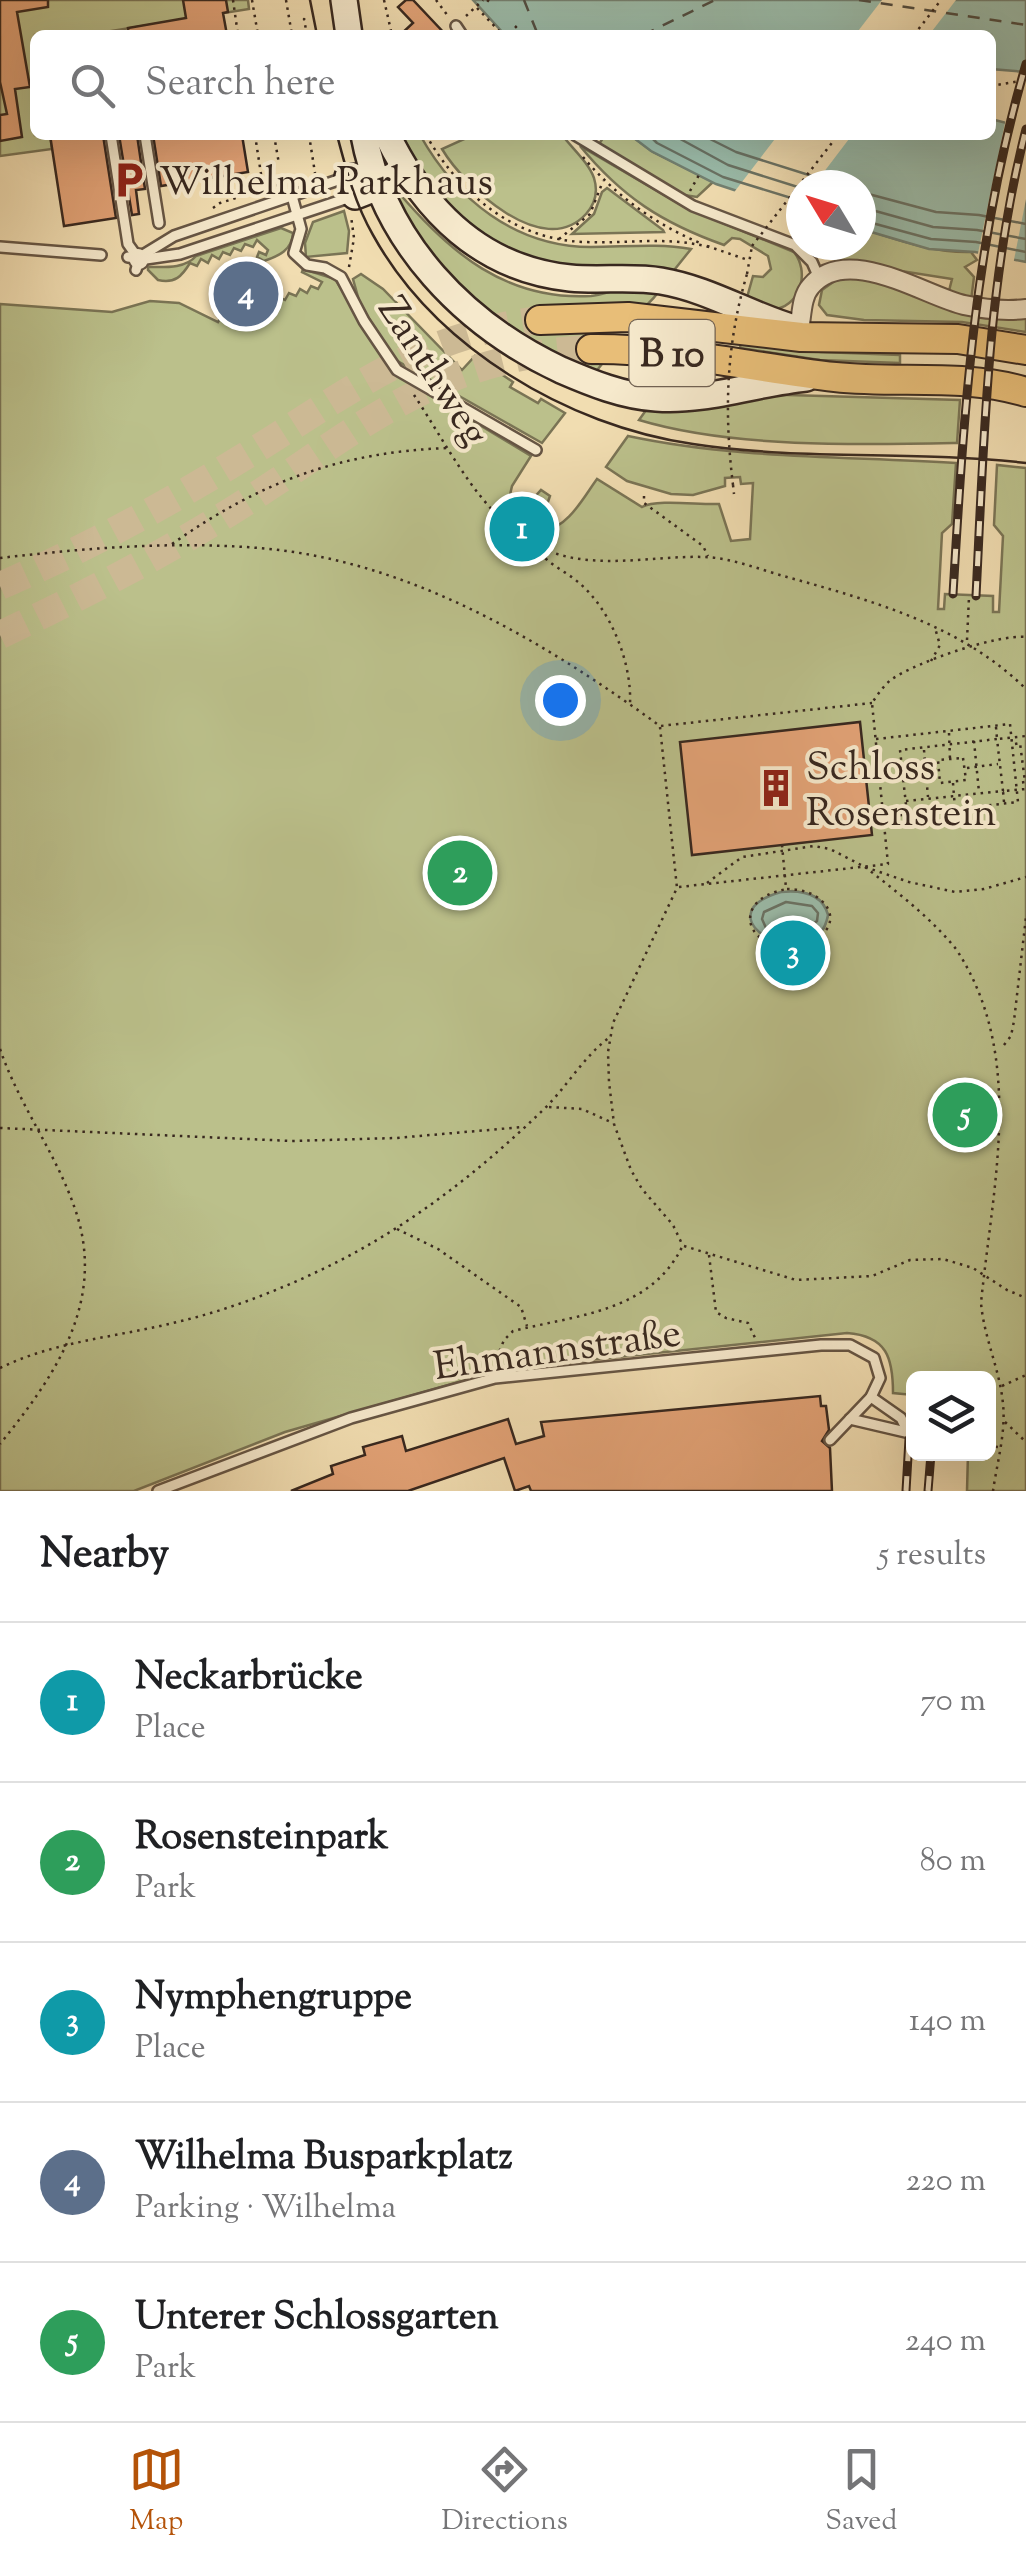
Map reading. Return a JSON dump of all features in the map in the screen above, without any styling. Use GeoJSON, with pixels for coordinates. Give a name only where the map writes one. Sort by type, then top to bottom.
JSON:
{"type":"FeatureCollection","features":[{"type":"Feature","properties":{"kind":"main road"},"geometry":{"type":"LineString","coordinates":[[344,0],[349,30]]}},
{"type":"Feature","properties":{"kind":"main road"},"geometry":{"type":"LineString","coordinates":[[365,188],[377,140]]}},
{"type":"Feature","properties":{"kind":"main road"},"geometry":{"type":"LineString","coordinates":[[378,140],[430,205],[480,248],[506,261],[552,275],[616,280]]}},
{"type":"Feature","properties":{"kind":"main road"},"geometry":{"type":"LineString","coordinates":[[365,188],[392,214],[430,272],[474,315],[515,345],[586,380],[630,394],[669,399],[779,381],[836,377]]}},
{"type":"Feature","properties":{"kind":"main road"},"geometry":{"type":"LineString","coordinates":[[365,188],[495,270],[550,287],[638,278],[684,286],[800,330],[839,338]]}},
{"type":"Feature","properties":{"kind":"main road","name":"B 10"},"geometry":{"type":"LineString","coordinates":[[540,320],[628,317],[801,337],[958,339],[1026,350]]}},
{"type":"Feature","properties":{"kind":"main road","name":"B 10"},"geometry":{"type":"LineString","coordinates":[[591,350],[688,354],[836,377],[979,382],[1026,392]]}},
{"type":"Feature","properties":{"kind":"street"},"geometry":{"type":"LineString","coordinates":[[800,330],[806,294],[819,278],[844,272],[871,272],[912,283],[962,304],[1026,309]]}},
{"type":"Feature","properties":{"kind":"lane"},"geometry":{"type":"LineString","coordinates":[[112,140],[128,244],[135,261]]}},
{"type":"Feature","properties":{"kind":"lane"},"geometry":{"type":"LineString","coordinates":[[147,140],[159,222]]}},
{"type":"Feature","properties":{"kind":"lane"},"geometry":{"type":"LineString","coordinates":[[583,140],[693,206],[795,245],[812,262],[819,278]]}},
{"type":"Feature","properties":{"kind":"lane"},"geometry":{"type":"LineString","coordinates":[[135,261],[174,236],[292,196],[365,188]]}},
{"type":"Feature","properties":{"kind":"lane"},"geometry":{"type":"LineString","coordinates":[[135,261],[180,254],[365,188]]}},
{"type":"Feature","properties":{"kind":"lane","name":"Zanthweg"},"geometry":{"type":"LineString","coordinates":[[292,196],[301,232],[294,254],[307,264],[341,277],[397,370]]}},
{"type":"Feature","properties":{"kind":"lane"},"geometry":{"type":"LineString","coordinates":[[0,247],[101,255]]}},
{"type":"Feature","properties":{"kind":"lane"},"geometry":{"type":"LineString","coordinates":[[397,370],[536,450]]}},
{"type":"Feature","properties":{"kind":"lane","name":"Ehmannstraße"},"geometry":{"type":"LineString","coordinates":[[158,1491],[351,1418],[495,1378],[840,1344],[860,1348],[874,1358],[880,1370],[871,1397]]}},
{"type":"Feature","properties":{"kind":"lane"},"geometry":{"type":"LineString","coordinates":[[830,1440],[871,1397],[906,1426]]}},
{"type":"Feature","properties":{"kind":"lane"},"geometry":{"type":"LineString","coordinates":[[850,1419],[906,1431]]}},
{"type":"Feature","properties":{"kind":"path"},"geometry":{"type":"LineString","coordinates":[[233,0],[237,30]]}},
{"type":"Feature","properties":{"kind":"path"},"geometry":{"type":"LineString","coordinates":[[252,0],[257,30]]}},
{"type":"Feature","properties":{"kind":"path"},"geometry":{"type":"LineString","coordinates":[[286,0],[291,30]]}},
{"type":"Feature","properties":{"kind":"path"},"geometry":{"type":"LineString","coordinates":[[384,0],[391,30]]}},
{"type":"Feature","properties":{"kind":"path"},"geometry":{"type":"LineString","coordinates":[[436,0],[459,28],[476,7],[487,1]]}},
{"type":"Feature","properties":{"kind":"path"},"geometry":{"type":"LineString","coordinates":[[918,30],[941,0]]}},
{"type":"Feature","properties":{"kind":"path"},"geometry":{"type":"LineString","coordinates":[[476,7],[498,30]]}},
{"type":"Feature","properties":{"kind":"path"},"geometry":{"type":"LineString","coordinates":[[306,30],[304,19],[308,20]]}},
{"type":"Feature","properties":{"kind":"path"},"geometry":{"type":"LineString","coordinates":[[515,26],[518,30]]}},
{"type":"Feature","properties":{"kind":"path"},"geometry":{"type":"LineString","coordinates":[[996,85],[1026,80]]}},
{"type":"Feature","properties":{"kind":"path"},"geometry":{"type":"LineString","coordinates":[[255,140],[263,188]]}},
{"type":"Feature","properties":{"kind":"path"},"geometry":{"type":"LineString","coordinates":[[275,140],[278,164]]}},
{"type":"Feature","properties":{"kind":"path"},"geometry":{"type":"LineString","coordinates":[[209,212],[220,203],[315,174],[309,140]]}},
{"type":"Feature","properties":{"kind":"path"},"geometry":{"type":"LineString","coordinates":[[429,140],[454,176],[488,209],[520,228],[582,242],[664,240],[708,246]]}},
{"type":"Feature","properties":{"kind":"path"},"geometry":{"type":"LineString","coordinates":[[734,494],[726,423],[727,386],[748,260],[752,246],[834,140]]}},
{"type":"Feature","properties":{"kind":"path"},"geometry":{"type":"LineString","coordinates":[[578,149],[604,180],[662,225],[748,260]]}},
{"type":"Feature","properties":{"kind":"path"},"geometry":{"type":"LineString","coordinates":[[280,172],[281,182]]}},
{"type":"Feature","properties":{"kind":"path"},"geometry":{"type":"LineString","coordinates":[[687,197],[699,175]]}},
{"type":"Feature","properties":{"kind":"path"},"geometry":{"type":"LineString","coordinates":[[558,239],[590,214],[604,180]]}},
{"type":"Feature","properties":{"kind":"path"},"geometry":{"type":"LineString","coordinates":[[350,263],[365,188]]}},
{"type":"Feature","properties":{"kind":"path","name":"Zanthweg"},"geometry":{"type":"LineString","coordinates":[[397,370],[491,508],[536,545],[570,556],[604,560],[708,557],[839,591],[968,642],[1026,688]]}},
{"type":"Feature","properties":{"kind":"path"},"geometry":{"type":"LineString","coordinates":[[171,545],[230,505],[297,475],[371,454],[450,448]]}},
{"type":"Feature","properties":{"kind":"path"},"geometry":{"type":"LineString","coordinates":[[644,496],[644,503],[702,546],[708,557]]}},
{"type":"Feature","properties":{"kind":"path"},"geometry":{"type":"LineString","coordinates":[[0,558],[171,545],[261,548],[304,555],[407,583],[466,607],[537,642],[660,726],[872,703],[894,678],[930,662],[1012,637],[1026,638]]}},
{"type":"Feature","properties":{"kind":"path"},"geometry":{"type":"LineString","coordinates":[[536,545],[543,557],[582,585],[606,616],[623,658],[630,704]]}},
{"type":"Feature","properties":{"kind":"path"},"geometry":{"type":"LineString","coordinates":[[968,642],[969,597]]}},
{"type":"Feature","properties":{"kind":"path"},"geometry":{"type":"LineString","coordinates":[[930,662],[940,645],[934,626]]}},
{"type":"Feature","properties":{"kind":"path"},"geometry":{"type":"LineString","coordinates":[[678,888],[888,864],[872,703]]}},
{"type":"Feature","properties":{"kind":"path"},"geometry":{"type":"LineString","coordinates":[[876,739],[1010,724],[1017,790],[1018,802],[884,817]]}},
{"type":"Feature","properties":{"kind":"path"},"geometry":{"type":"LineString","coordinates":[[660,726],[678,888],[618,1010],[610,1038],[608,1067],[614,1124],[642,1189],[683,1246],[796,1280],[872,1276],[910,1260],[933,1258],[963,1264],[1026,1298]]}},
{"type":"Feature","properties":{"kind":"path"},"geometry":{"type":"LineString","coordinates":[[996,726],[1004,804]]}},
{"type":"Feature","properties":{"kind":"path"},"geometry":{"type":"LineString","coordinates":[[948,732],[950,759]]}},
{"type":"Feature","properties":{"kind":"path"},"geometry":{"type":"LineString","coordinates":[[900,750],[1026,736]]}},
{"type":"Feature","properties":{"kind":"path"},"geometry":{"type":"LineString","coordinates":[[899,737],[907,814]]}},
{"type":"Feature","properties":{"kind":"path"},"geometry":{"type":"LineString","coordinates":[[974,742],[979,793]]}},
{"type":"Feature","properties":{"kind":"path"},"geometry":{"type":"LineString","coordinates":[[1012,744],[1020,743],[1025,782],[1016,783]]}},
{"type":"Feature","properties":{"kind":"path"},"geometry":{"type":"LineString","coordinates":[[924,747],[928,798]]}},
{"type":"Feature","properties":{"kind":"path"},"geometry":{"type":"LineString","coordinates":[[963,758],[966,780],[940,782],[938,760],[950,759],[963,758]]}},
{"type":"Feature","properties":{"kind":"path"},"geometry":{"type":"LineString","coordinates":[[964,769],[1000,764]]}},
{"type":"Feature","properties":{"kind":"path"},"geometry":{"type":"LineString","coordinates":[[903,775],[939,772]]}},
{"type":"Feature","properties":{"kind":"path"},"geometry":{"type":"LineString","coordinates":[[953,781],[956,809]]}},
{"type":"Feature","properties":{"kind":"path"},"geometry":{"type":"LineString","coordinates":[[906,801],[1026,789]]}},
{"type":"Feature","properties":{"kind":"path"},"geometry":{"type":"LineString","coordinates":[[706,884],[742,856],[782,847],[824,847],[909,882],[954,892],[984,889],[1026,877]]}},
{"type":"Feature","properties":{"kind":"path"},"geometry":{"type":"LineString","coordinates":[[782,847],[786,889]]}},
{"type":"Feature","properties":{"kind":"path"},"geometry":{"type":"LineString","coordinates":[[865,866],[948,939],[976,978],[991,1010]]}},
{"type":"Feature","properties":{"kind":"path"},"geometry":{"type":"LineString","coordinates":[[786,889],[816,894],[825,900],[830,912],[824,932],[805,943],[780,945],[758,938],[750,916],[759,898],[786,889]]}},
{"type":"Feature","properties":{"kind":"path"},"geometry":{"type":"LineString","coordinates":[[1003,1046],[1009,1040],[1014,1021],[1026,916]]}},
{"type":"Feature","properties":{"kind":"path"},"geometry":{"type":"LineString","coordinates":[[780,945],[782,963],[807,960],[805,943]]}},
{"type":"Feature","properties":{"kind":"path"},"geometry":{"type":"LineString","coordinates":[[0,1368],[67,1345],[179,1322],[228,1307],[340,1260],[451,1190],[546,1107],[590,1053],[610,1038]]}},
{"type":"Feature","properties":{"kind":"path"},"geometry":{"type":"LineString","coordinates":[[0,1049],[75,1208],[86,1254],[84,1301],[67,1345],[31,1406],[0,1444]]}},
{"type":"Feature","properties":{"kind":"path"},"geometry":{"type":"LineString","coordinates":[[546,1107],[582,1109],[614,1124]]}},
{"type":"Feature","properties":{"kind":"path"},"geometry":{"type":"LineString","coordinates":[[0,1128],[292,1141],[396,1138],[525,1126]]}},
{"type":"Feature","properties":{"kind":"path"},"geometry":{"type":"LineString","coordinates":[[992,1491],[1004,1421],[1001,1386],[982,1316],[1006,1130]]}},
{"type":"Feature","properties":{"kind":"path"},"geometry":{"type":"LineString","coordinates":[[396,1228],[438,1249],[521,1308],[528,1328]]}},
{"type":"Feature","properties":{"kind":"path"},"geometry":{"type":"LineString","coordinates":[[495,1378],[494,1363],[504,1340],[513,1331],[644,1294],[662,1279],[683,1246]]}},
{"type":"Feature","properties":{"kind":"path"},"geometry":{"type":"LineString","coordinates":[[708,1252],[716,1312],[753,1328],[757,1352]]}},
{"type":"Feature","properties":{"kind":"path"},"geometry":{"type":"LineString","coordinates":[[1001,1386],[1026,1376]]}},
{"type":"Feature","properties":{"kind":"path"},"geometry":{"type":"LineString","coordinates":[[1004,1421],[1026,1442]]}},
{"type":"Feature","properties":{"kind":"path"},"geometry":{"type":"LineString","coordinates":[[996,1447],[1000,1448]]}},
{"type":"Feature","properties":{"kind":"green space"},"geometry":{"type":"Polygon","coordinates":[[[0,0],[248,0],[249,9],[117,30],[30,30],[30,140],[51,140],[52,149],[0,156],[0,0]]]}},
{"type":"Feature","properties":{"kind":"green space"},"geometry":{"type":"Polygon","coordinates":[[[398,140],[423,140],[451,180],[470,199],[513,228],[537,238],[591,247],[691,249],[671,274],[588,270],[507,254],[446,209],[398,140]]]}},
{"type":"Feature","properties":{"kind":"green space"},"geometry":{"type":"Polygon","coordinates":[[[462,140],[566,140],[594,178],[594,202],[586,214],[568,226],[548,229],[527,224],[486,198],[442,149],[462,140]]]}},
{"type":"Feature","properties":{"kind":"green space"},"geometry":{"type":"Polygon","coordinates":[[[602,140],[637,140],[713,182],[697,197],[684,195],[599,144],[602,140]]]}},
{"type":"Feature","properties":{"kind":"green space"},"geometry":{"type":"Polygon","coordinates":[[[580,146],[688,209],[786,249],[786,260],[799,260],[801,268],[797,293],[786,306],[777,309],[746,301],[753,276],[763,277],[771,269],[768,256],[740,239],[732,238],[724,245],[681,227],[644,206],[580,146]]]}},
{"type":"Feature","properties":{"kind":"green space"},"geometry":{"type":"Polygon","coordinates":[[[607,188],[664,232],[572,234],[594,214],[607,188]]]}},
{"type":"Feature","properties":{"kind":"green space"},"geometry":{"type":"Polygon","coordinates":[[[399,193],[460,253],[507,281],[561,295],[591,296],[626,288],[660,290],[629,319],[590,335],[592,364],[602,364],[594,374],[518,336],[444,276],[392,197],[399,193]]]}},
{"type":"Feature","properties":{"kind":"green space"},"geometry":{"type":"Polygon","coordinates":[[[344,211],[349,231],[347,253],[306,257],[305,243],[313,222],[344,211]]]}},
{"type":"Feature","properties":{"kind":"green space"},"geometry":{"type":"Polygon","coordinates":[[[281,228],[293,233],[290,244],[264,261],[257,257],[259,252],[266,255],[268,250],[257,240],[253,247],[245,244],[241,251],[234,248],[230,255],[223,252],[219,259],[212,255],[208,263],[201,259],[197,266],[190,263],[173,280],[158,280],[148,270],[180,265],[281,228]]]}},
{"type":"Feature","properties":{"kind":"green space"},"geometry":{"type":"Polygon","coordinates":[[[876,233],[931,248],[971,252],[977,260],[965,267],[974,277],[971,301],[949,291],[952,279],[840,260],[876,260],[876,233]]]}},
{"type":"Feature","properties":{"kind":"green space"},"geometry":{"type":"Polygon","coordinates":[[[303,269],[335,279],[395,374],[531,456],[512,486],[507,508],[510,511],[531,501],[541,490],[550,496],[541,522],[543,531],[567,518],[597,479],[642,507],[667,503],[719,504],[731,541],[750,539],[753,483],[741,484],[740,477],[725,478],[725,486],[693,495],[671,494],[627,481],[606,467],[628,436],[750,453],[956,463],[952,524],[942,533],[938,609],[944,609],[945,594],[993,596],[993,612],[999,612],[1003,536],[994,525],[997,465],[1026,468],[1026,1491],[967,1491],[968,1461],[996,1461],[996,1371],[906,1371],[906,1394],[893,1393],[885,1351],[871,1339],[847,1333],[504,1369],[285,1432],[134,1491],[0,1491],[0,304],[112,312],[150,301],[179,303],[218,322],[222,315],[229,319],[233,311],[240,315],[244,308],[252,311],[255,304],[263,307],[266,300],[274,304],[278,297],[285,300],[289,293],[296,296],[300,289],[307,293],[311,286],[318,289],[322,282],[302,272],[303,269]],[[792,891],[770,896],[764,938],[796,942],[824,928],[828,915],[814,897],[792,891]]]}},
{"type":"Feature","properties":{"kind":"green space"},"geometry":{"type":"Polygon","coordinates":[[[361,274],[383,289],[462,370],[475,356],[513,382],[510,387],[565,413],[542,443],[394,359],[360,304],[353,279],[361,274]]]}},
{"type":"Feature","properties":{"kind":"green space"},"geometry":{"type":"Polygon","coordinates":[[[858,277],[1026,314],[1026,332],[962,322],[864,320],[827,315],[819,305],[822,290],[836,280],[858,277]]]}},
{"type":"Feature","properties":{"kind":"green space"},"geometry":{"type":"Polygon","coordinates":[[[741,341],[821,352],[900,355],[900,363],[820,360],[740,348],[741,341]]]}},
{"type":"Feature","properties":{"kind":"green space"},"geometry":{"type":"Polygon","coordinates":[[[757,394],[960,400],[957,443],[755,440],[714,436],[639,420],[649,406],[757,394]]]}},
{"type":"Feature","properties":{"kind":"water"},"geometry":{"type":"Polygon","coordinates":[[[473,0],[1026,0],[1026,72],[996,69],[996,30],[500,30],[473,0]]]}},
{"type":"Feature","properties":{"kind":"water"},"geometry":{"type":"Polygon","coordinates":[[[996,120],[1026,128],[1026,262],[975,252],[929,249],[876,233],[876,170],[786,170],[786,207],[716,184],[637,140],[996,140],[996,120]]]}},
{"type":"Feature","properties":{"kind":"water"},"geometry":{"type":"Polygon","coordinates":[[[781,892],[803,893],[821,902],[828,915],[819,934],[804,943],[785,943],[768,938],[755,928],[750,915],[758,903],[781,892]]]}},
{"type":"Feature","properties":{"kind":"pier"},"geometry":{"type":"Polygon","coordinates":[[[882,0],[956,0],[933,30],[859,30],[882,0]]]}},
{"type":"Feature","properties":{"kind":"pier"},"geometry":{"type":"Polygon","coordinates":[[[1006,118],[1026,123],[1026,199],[1013,265],[977,258],[1006,118]]]}},
{"type":"Feature","properties":{"kind":"pier"},"geometry":{"type":"Polygon","coordinates":[[[774,140],[848,140],[825,170],[786,170],[786,212],[732,195],[774,140]]]}},
{"type":"Feature","properties":{"kind":"building"},"geometry":{"type":"Polygon","coordinates":[[[0,0],[48,0],[48,7],[17,12],[30,87],[15,89],[22,137],[0,141],[0,115],[7,114],[0,82],[0,0]]]}},
{"type":"Feature","properties":{"kind":"building"},"geometry":{"type":"Polygon","coordinates":[[[183,0],[226,0],[228,12],[223,13],[226,30],[128,30],[128,28],[186,18],[183,0]]]}},
{"type":"Feature","properties":{"kind":"building"},"geometry":{"type":"Polygon","coordinates":[[[413,0],[441,30],[405,30],[413,23],[398,7],[413,0]]]}},
{"type":"Feature","properties":{"kind":"building"},"geometry":{"type":"Polygon","coordinates":[[[51,140],[104,140],[116,218],[64,226],[51,140]]]}},
{"type":"Feature","properties":{"kind":"building"},"geometry":{"type":"Polygon","coordinates":[[[120,140],[138,140],[145,189],[136,190],[139,214],[132,215],[120,140]]]}},
{"type":"Feature","properties":{"kind":"building"},"geometry":{"type":"Polygon","coordinates":[[[154,140],[243,140],[248,172],[161,186],[154,140]]]}},
{"type":"Feature","properties":{"kind":"building","name":"Schloss Rosenstein"},"geometry":{"type":"Polygon","coordinates":[[[860,722],[872,835],[692,855],[680,742],[860,722]]]}},
{"type":"Feature","properties":{"kind":"building"},"geometry":{"type":"Polygon","coordinates":[[[820,1396],[821,1406],[826,1406],[829,1430],[822,1441],[830,1448],[832,1491],[531,1491],[529,1486],[515,1491],[504,1458],[408,1491],[291,1491],[333,1474],[331,1466],[365,1455],[363,1447],[402,1436],[406,1451],[508,1419],[516,1444],[544,1436],[541,1422],[820,1396]]]}},
{"type":"Feature","properties":{"kind":"ferry route"},"geometry":{"type":"LineString","coordinates":[[524,0],[536,30]]}},
{"type":"Feature","properties":{"kind":"ferry route"},"geometry":{"type":"LineString","coordinates":[[653,30],[715,0]]}},
{"type":"Feature","properties":{"kind":"ferry route"},"geometry":{"type":"LineString","coordinates":[[859,0],[1026,25]]}},
{"type":"Feature","properties":{"kind":"tunnel"},"geometry":{"type":"LineString","coordinates":[[0,586],[150,512],[416,355],[495,328],[540,320]]}},
{"type":"Feature","properties":{"kind":"tunnel"},"geometry":{"type":"LineString","coordinates":[[0,635],[168,549],[353,431],[438,384],[534,355],[591,349]]}},
{"type":"Feature","properties":{"kind":"tram line"},"geometry":{"type":"LineString","coordinates":[[310,0],[316,30]]}},
{"type":"Feature","properties":{"kind":"tram line"},"geometry":{"type":"LineString","coordinates":[[338,140],[361,211],[399,275],[468,346],[553,399],[599,420],[693,444],[776,452],[1026,463]]}},
{"type":"Feature","properties":{"kind":"railway"},"geometry":{"type":"LineString","coordinates":[[953,594],[967,392],[983,261],[1008,130],[1026,64]]}},
{"type":"Feature","properties":{"kind":"railway"},"geometry":{"type":"LineString","coordinates":[[976,596],[995,303],[1026,129]]}},
{"type":"Feature","properties":{"kind":"railway"},"geometry":{"type":"LineString","coordinates":[[906,1491],[908,1461]]}},
{"type":"Feature","properties":{"kind":"railway"},"geometry":{"type":"LineString","coordinates":[[928,1491],[930,1461]]}},
{"type":"Feature","properties":{"kind":"place","name":"Wilhelma Parkhaus"},"geometry":{"type":"Point","coordinates":[129,180]}},
{"type":"Feature","properties":{"kind":"place","name":"Wilhelma Busparkplatz"},"geometry":{"type":"Point","coordinates":[246,294]}},
{"type":"Feature","properties":{"kind":"place","name":"Neckarbrücke"},"geometry":{"type":"Point","coordinates":[522,529]}},
{"type":"Feature","properties":{"kind":"place","name":"Schloss Rosenstein"},"geometry":{"type":"Point","coordinates":[776,788]}},
{"type":"Feature","properties":{"kind":"place","name":"Rosensteinpark"},"geometry":{"type":"Point","coordinates":[460,873]}},
{"type":"Feature","properties":{"kind":"place","name":"Nymphengruppe"},"geometry":{"type":"Point","coordinates":[793,953]}},
{"type":"Feature","properties":{"kind":"place","name":"Unterer Schlossgarten"},"geometry":{"type":"Point","coordinates":[965,1115]}}]}
